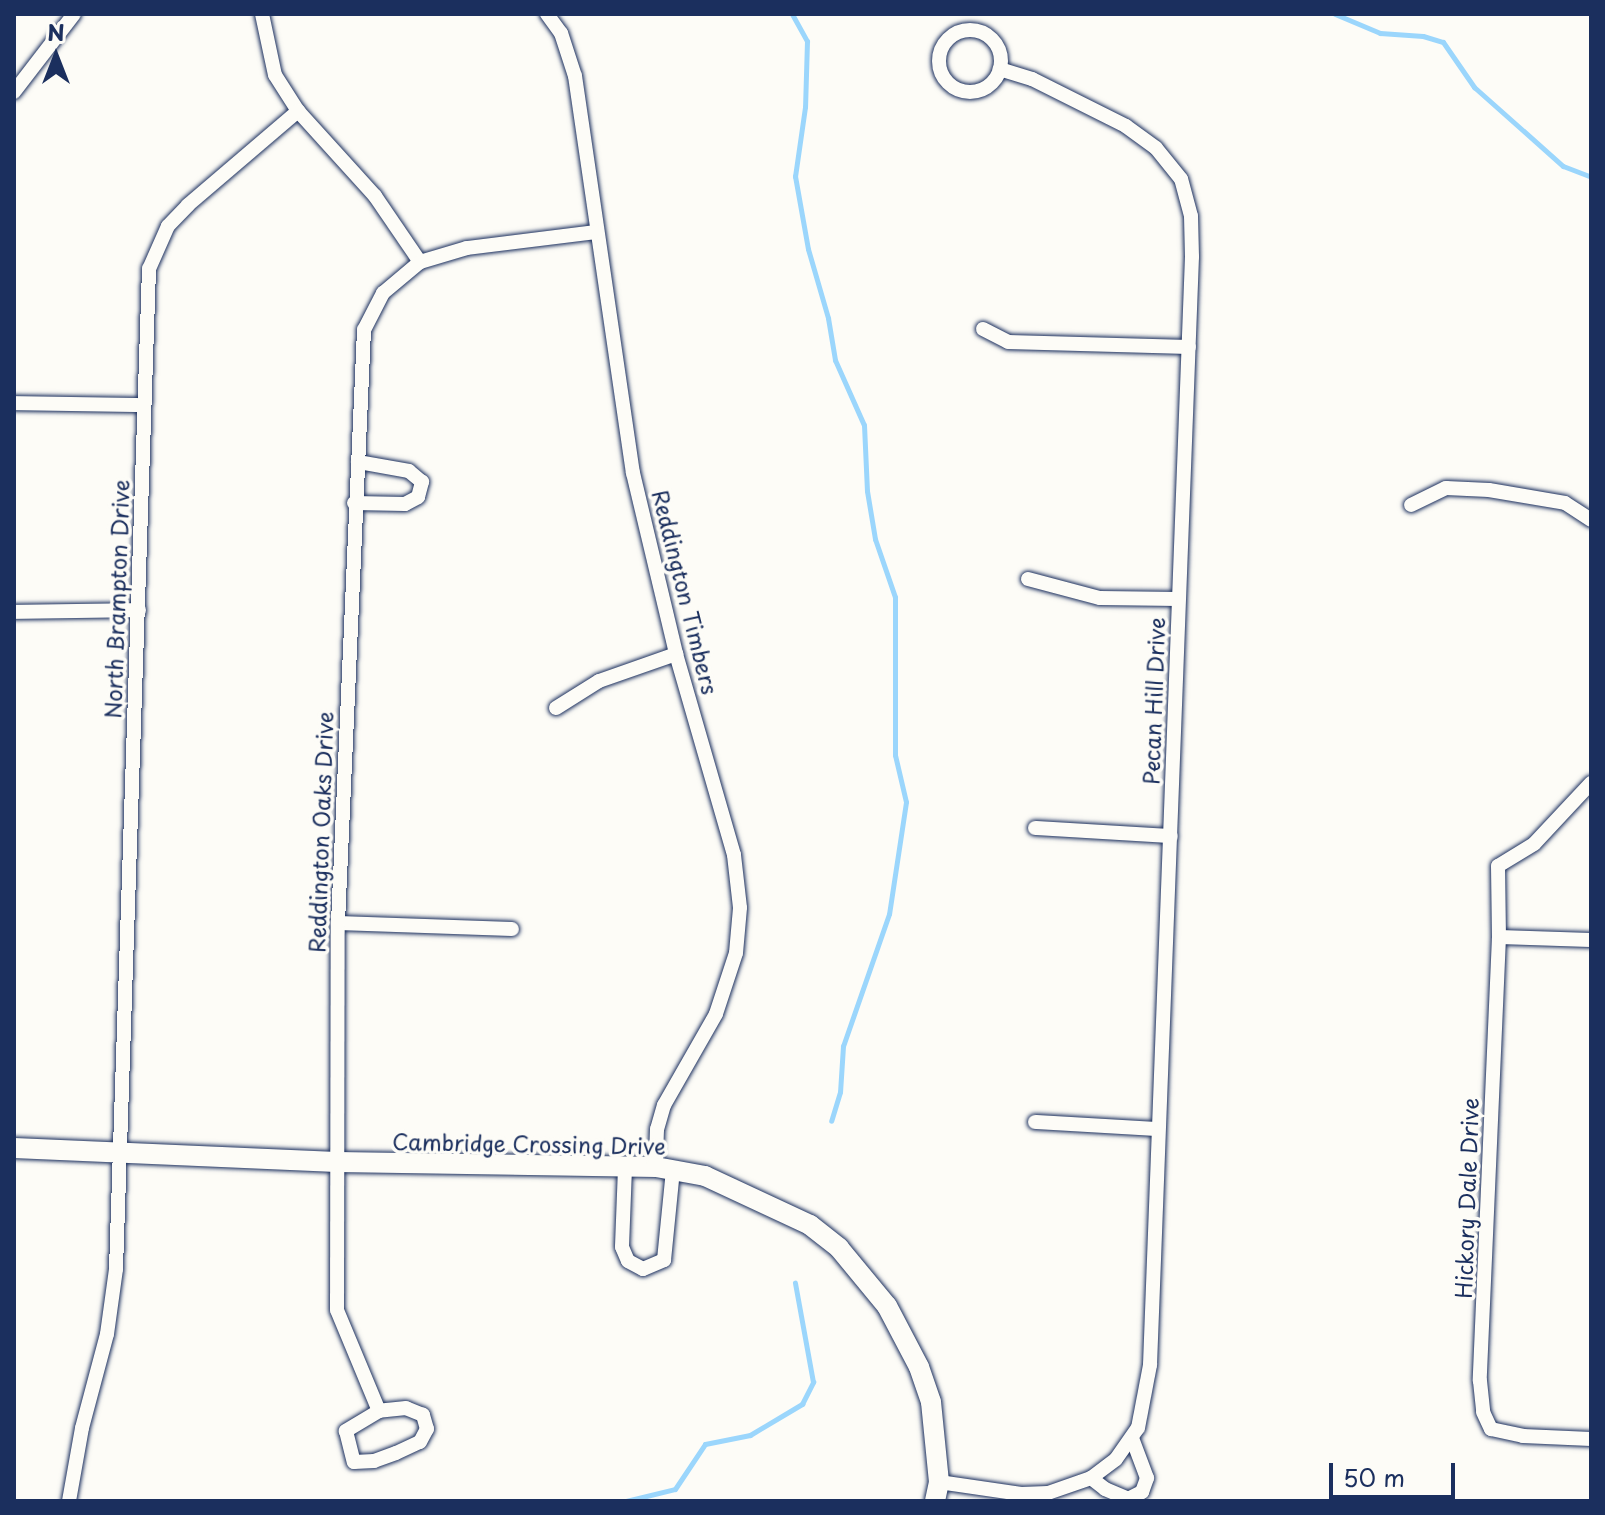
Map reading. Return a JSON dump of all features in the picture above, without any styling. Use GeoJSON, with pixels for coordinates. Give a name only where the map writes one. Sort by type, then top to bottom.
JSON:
{"type":"FeatureCollection","features":[{"type":"Feature","properties":{"kind":"street"},"geometry":{"type":"LineString","coordinates":[[14,92],[74,14]]}},
{"type":"Feature","properties":{"kind":"street"},"geometry":{"type":"LineString","coordinates":[[262,14],[275,75],[298,111],[375,196],[420,262]]}},
{"type":"Feature","properties":{"kind":"street","name":"Reddington Timbers"},"geometry":{"type":"LineString","coordinates":[[547,14],[561,33],[575,76],[595,232],[633,473],[676,654],[734,855],[740,908],[736,953],[716,1014],[664,1105],[657,1129],[664,1168],[664,1260],[643,1269],[628,1261],[622,1247],[625,1168]]}},
{"type":"Feature","properties":{"kind":"street"},"geometry":{"type":"LineString","coordinates":[[967,30],[978,31],[995,42],[1000,51],[1000,69],[987,88],[967,93],[948,84],[938,66],[939,55],[948,38],[967,30]]}},
{"type":"Feature","properties":{"kind":"street","name":"Pecan Hill Drive"},"geometry":{"type":"LineString","coordinates":[[937,1491],[1048,1493],[1091,1478],[1116,1459],[1132,1438],[1146,1398],[1150,1365],[1189,347],[1191,216],[1181,179],[1156,148],[1126,126],[1032,79],[1000,69]]}},
{"type":"Feature","properties":{"kind":"street","name":"North Brampton Drive"},"geometry":{"type":"LineString","coordinates":[[69,1501],[109,1321],[116,1269],[117,1152],[149,269],[160,239],[188,205],[298,111]]}},
{"type":"Feature","properties":{"kind":"street","name":"Reddington Oaks Drive"},"geometry":{"type":"LineString","coordinates":[[379,1411],[337,1310],[338,923],[354,503],[364,330],[383,293],[420,262],[467,248],[595,232]]}},
{"type":"Feature","properties":{"kind":"street"},"geometry":{"type":"LineString","coordinates":[[983,329],[1008,342],[1189,347]]}},
{"type":"Feature","properties":{"kind":"street"},"geometry":{"type":"LineString","coordinates":[[14,403],[144,405]]}},
{"type":"Feature","properties":{"kind":"street"},"geometry":{"type":"LineString","coordinates":[[354,503],[405,504],[418,497],[422,490],[417,474],[358,462]]}},
{"type":"Feature","properties":{"kind":"street"},"geometry":{"type":"LineString","coordinates":[[1411,505],[1446,488],[1489,490],[1565,503],[1591,520]]}},
{"type":"Feature","properties":{"kind":"street"},"geometry":{"type":"LineString","coordinates":[[1028,579],[1100,598],[1178,599]]}},
{"type":"Feature","properties":{"kind":"street"},"geometry":{"type":"LineString","coordinates":[[14,612],[139,610]]}},
{"type":"Feature","properties":{"kind":"street"},"geometry":{"type":"LineString","coordinates":[[556,708],[599,681],[676,654]]}},
{"type":"Feature","properties":{"kind":"street","name":"Hickory Dale Drive"},"geometry":{"type":"LineString","coordinates":[[1591,783],[1534,844],[1498,866],[1499,937],[1480,1381],[1483,1412],[1491,1429],[1591,1439]]}},
{"type":"Feature","properties":{"kind":"street"},"geometry":{"type":"LineString","coordinates":[[1035,828],[1171,836]]}},
{"type":"Feature","properties":{"kind":"street"},"geometry":{"type":"LineString","coordinates":[[338,923],[512,929]]}},
{"type":"Feature","properties":{"kind":"street"},"geometry":{"type":"LineString","coordinates":[[1499,937],[1591,940]]}},
{"type":"Feature","properties":{"kind":"street"},"geometry":{"type":"LineString","coordinates":[[1035,1122],[1158,1129]]}},
{"type":"Feature","properties":{"kind":"street","name":"Cambridge Crossing Drive"},"geometry":{"type":"LineString","coordinates":[[14,1148],[337,1162],[664,1168],[705,1176],[810,1225],[839,1248],[887,1306],[919,1367],[931,1402],[937,1491]]}},
{"type":"Feature","properties":{"kind":"street"},"geometry":{"type":"LineString","coordinates":[[406,1408],[423,1415],[427,1429],[420,1442],[396,1453],[374,1461],[354,1462],[346,1431],[379,1411],[406,1408]]}},
{"type":"Feature","properties":{"kind":"street"},"geometry":{"type":"LineString","coordinates":[[1091,1478],[1105,1489],[1128,1499],[1142,1492],[1147,1478],[1132,1438]]}},
{"type":"Feature","properties":{"kind":"waterway"},"geometry":{"type":"LineString","coordinates":[[792,14],[807,41],[805,107],[795,176],[808,249],[828,318],[835,360],[864,425],[867,491],[875,539],[895,597],[895,755],[906,802],[889,914],[843,1046],[840,1092],[831,1121]]}},
{"type":"Feature","properties":{"kind":"waterway"},"geometry":{"type":"LineString","coordinates":[[1335,14],[1380,33],[1423,36],[1443,42],[1474,87],[1563,166],[1591,177]]}},
{"type":"Feature","properties":{"kind":"waterway"},"geometry":{"type":"LineString","coordinates":[[626,1501],[675,1489],[705,1444],[750,1435],[802,1404],[813,1382],[795,1283]]}}]}
